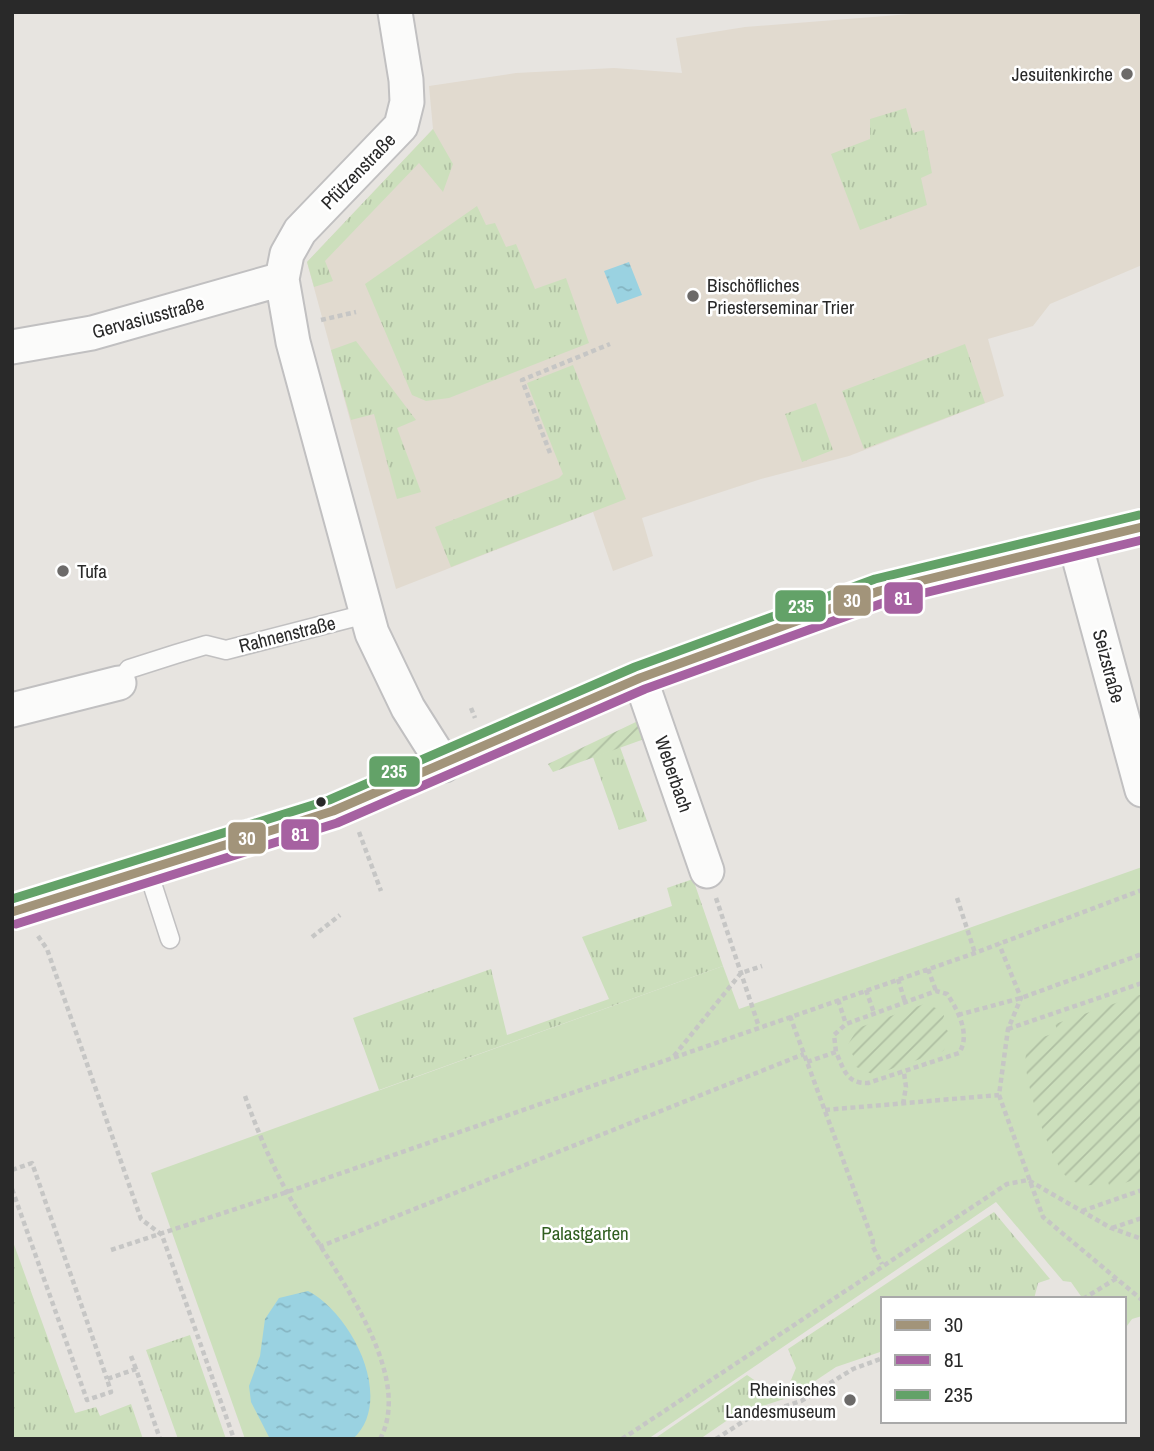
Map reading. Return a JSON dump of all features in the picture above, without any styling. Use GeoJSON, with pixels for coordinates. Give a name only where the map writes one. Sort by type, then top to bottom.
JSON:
{"type":"FeatureCollection","features":[{"type":"Feature","properties":{"kind":"street","name":"Pfützenstraße"},"geometry":{"type":"LineString","coordinates":[[282,279],[287,254],[300,231],[401,126],[407,102],[406,80],[395,12]]}},
{"type":"Feature","properties":{"kind":"street","name":"Gervasiusstraße"},"geometry":{"type":"LineString","coordinates":[[12,347],[82,334],[282,279]]}},
{"type":"Feature","properties":{"kind":"street"},"geometry":{"type":"LineString","coordinates":[[282,279],[286,315],[366,614],[389,672],[444,765]]}},
{"type":"Feature","properties":{"kind":"street"},"geometry":{"type":"LineString","coordinates":[[15,903],[147,868],[309,820],[444,765],[640,678],[879,591],[1142,527]]}},
{"type":"Feature","properties":{"kind":"street","name":"Seizstraße"},"geometry":{"type":"LineString","coordinates":[[1075,543],[1142,790]]}},
{"type":"Feature","properties":{"kind":"street","name":"Weberbach"},"geometry":{"type":"LineString","coordinates":[[640,678],[707,871]]}},
{"type":"Feature","properties":{"kind":"street","name":"Rahnenstraße"},"geometry":{"type":"LineString","coordinates":[[12,710],[119,683]]}},
{"type":"Feature","properties":{"kind":"lane","name":"Rahnenstraße"},"geometry":{"type":"LineString","coordinates":[[119,683],[130,669],[206,645],[226,650],[366,614]]}},
{"type":"Feature","properties":{"kind":"lane"},"geometry":{"type":"LineString","coordinates":[[147,868],[170,939]]}},
{"type":"Feature","properties":{"kind":"path"},"geometry":{"type":"LineString","coordinates":[[550,453],[522,380],[610,344]]}},
{"type":"Feature","properties":{"kind":"path"},"geometry":{"type":"LineString","coordinates":[[358,831],[381,891]]}},
{"type":"Feature","properties":{"kind":"path"},"geometry":{"type":"LineString","coordinates":[[707,871],[759,1027]]}},
{"type":"Feature","properties":{"kind":"path"},"geometry":{"type":"LineString","coordinates":[[111,1250],[162,1235],[975,953],[1142,890]]}},
{"type":"Feature","properties":{"kind":"path"},"geometry":{"type":"LineString","coordinates":[[957,898],[975,953]]}},
{"type":"Feature","properties":{"kind":"path"},"geometry":{"type":"LineString","coordinates":[[312,937],[340,915]]}},
{"type":"Feature","properties":{"kind":"path"},"geometry":{"type":"LineString","coordinates":[[41,939],[141,1219],[162,1235],[234,1439]]}},
{"type":"Feature","properties":{"kind":"path"},"geometry":{"type":"LineString","coordinates":[[999,944],[1021,998],[1008,1029],[999,1095],[1028,1181],[1043,1216],[1142,1300]]}},
{"type":"Feature","properties":{"kind":"path"},"geometry":{"type":"LineString","coordinates":[[958,1015],[1021,998],[1142,954]]}},
{"type":"Feature","properties":{"kind":"path"},"geometry":{"type":"LineString","coordinates":[[674,1057],[741,973],[762,966]]}},
{"type":"Feature","properties":{"kind":"path"},"geometry":{"type":"LineString","coordinates":[[928,969],[936,991]]}},
{"type":"Feature","properties":{"kind":"path"},"geometry":{"type":"LineString","coordinates":[[898,979],[905,1002]]}},
{"type":"Feature","properties":{"kind":"path"},"geometry":{"type":"LineString","coordinates":[[1008,1029],[1142,983]]}},
{"type":"Feature","properties":{"kind":"path"},"geometry":{"type":"LineString","coordinates":[[866,990],[874,1013]]}},
{"type":"Feature","properties":{"kind":"path"},"geometry":{"type":"LineString","coordinates":[[936,991],[947,994],[958,1015],[965,1044],[959,1053],[869,1083],[856,1084],[847,1076],[836,1052],[834,1035],[846,1024],[936,991]]}},
{"type":"Feature","properties":{"kind":"path"},"geometry":{"type":"LineString","coordinates":[[838,1000],[846,1024]]}},
{"type":"Feature","properties":{"kind":"path"},"geometry":{"type":"LineString","coordinates":[[790,1016],[873,1241],[875,1254],[882,1264]]}},
{"type":"Feature","properties":{"kind":"path"},"geometry":{"type":"LineString","coordinates":[[807,1062],[836,1052]]}},
{"type":"Feature","properties":{"kind":"path"},"geometry":{"type":"LineString","coordinates":[[319,1247],[804,1054]]}},
{"type":"Feature","properties":{"kind":"path"},"geometry":{"type":"LineString","coordinates":[[903,1104],[906,1087],[904,1073]]}},
{"type":"Feature","properties":{"kind":"path"},"geometry":{"type":"LineString","coordinates":[[825,1110],[999,1095]]}},
{"type":"Feature","properties":{"kind":"path"},"geometry":{"type":"LineString","coordinates":[[245,1096],[258,1132],[287,1192],[363,1315],[378,1346],[386,1375],[390,1412],[380,1439]]}},
{"type":"Feature","properties":{"kind":"path"},"geometry":{"type":"LineString","coordinates":[[12,1170],[32,1163],[111,1392],[87,1400],[12,1189]]}},
{"type":"Feature","properties":{"kind":"path"},"geometry":{"type":"LineString","coordinates":[[622,1439],[882,1264],[1007,1184],[1028,1181],[1111,1228],[1142,1239]]}},
{"type":"Feature","properties":{"kind":"path"},"geometry":{"type":"LineString","coordinates":[[1082,1211],[1142,1189]]}},
{"type":"Feature","properties":{"kind":"path"},"geometry":{"type":"LineString","coordinates":[[1111,1228],[1142,1218]]}},
{"type":"Feature","properties":{"kind":"path"},"geometry":{"type":"LineString","coordinates":[[1086,1297],[1117,1278]]}},
{"type":"Feature","properties":{"kind":"path"},"geometry":{"type":"LineString","coordinates":[[131,1356],[160,1439]]}},
{"type":"Feature","properties":{"kind":"path"},"geometry":{"type":"LineString","coordinates":[[716,1439],[747,1419],[802,1401],[853,1368],[881,1359]]}},
{"type":"Feature","properties":{"kind":"path"},"geometry":{"type":"LineString","coordinates":[[107,1379],[136,1369]]}},
{"type":"Feature","properties":{"kind":"shaded area","name":"Bischöfliches Priesterseminar Trier"},"geometry":{"type":"Polygon","coordinates":[[[936,12],[1142,12],[1142,265],[1050,304],[1033,326],[988,339],[1004,396],[849,456],[761,479],[642,518],[653,556],[613,571],[593,512],[396,589],[307,262],[433,129],[429,86],[516,73],[614,68],[682,73],[676,38],[745,27],[936,12]]]}},
{"type":"Feature","properties":{"kind":"green space"},"geometry":{"type":"Polygon","coordinates":[[[906,108],[913,133],[924,130],[932,173],[921,178],[927,205],[860,230],[831,154],[870,139],[870,119],[906,108]]]}},
{"type":"Feature","properties":{"kind":"green space"},"geometry":{"type":"Polygon","coordinates":[[[433,129],[453,164],[443,192],[419,163],[325,261],[333,281],[314,287],[307,262],[433,129]]]}},
{"type":"Feature","properties":{"kind":"green space"},"geometry":{"type":"Polygon","coordinates":[[[477,206],[486,225],[495,223],[506,247],[516,244],[535,289],[566,278],[589,343],[449,398],[426,401],[412,395],[365,284],[477,206]]]}},
{"type":"Feature","properties":{"kind":"green space"},"geometry":{"type":"Polygon","coordinates":[[[356,341],[416,420],[397,428],[421,492],[397,499],[374,414],[351,420],[331,350],[356,341]]]}},
{"type":"Feature","properties":{"kind":"green space"},"geometry":{"type":"Polygon","coordinates":[[[965,344],[985,403],[864,449],[842,391],[965,344]]]}},
{"type":"Feature","properties":{"kind":"green space"},"geometry":{"type":"Polygon","coordinates":[[[573,365],[626,499],[451,567],[435,527],[559,478],[563,474],[527,383],[573,365]]]}},
{"type":"Feature","properties":{"kind":"green space"},"geometry":{"type":"Polygon","coordinates":[[[816,403],[833,450],[802,462],[785,414],[816,403]]]}},
{"type":"Feature","properties":{"kind":"green space"},"geometry":{"type":"Polygon","coordinates":[[[638,721],[647,738],[553,772],[548,764],[638,721]]]}},
{"type":"Feature","properties":{"kind":"green space"},"geometry":{"type":"Polygon","coordinates":[[[620,747],[647,821],[619,830],[593,757],[620,747]]]}},
{"type":"Feature","properties":{"kind":"green space","name":"Palastgarten"},"geometry":{"type":"Polygon","coordinates":[[[1142,867],[1142,1316],[1132,1319],[1126,1327],[1126,1297],[1082,1297],[1071,1282],[1063,1281],[996,1202],[648,1439],[245,1439],[151,1173],[723,966],[739,1009],[1142,867]]]}},
{"type":"Feature","properties":{"kind":"green space"},"geometry":{"type":"Polygon","coordinates":[[[693,879],[723,966],[379,1090],[353,1018],[491,969],[507,1035],[609,999],[582,937],[672,906],[667,888],[693,879]]]}},
{"type":"Feature","properties":{"kind":"green space"},"geometry":{"type":"Polygon","coordinates":[[[1142,994],[1142,1177],[1110,1188],[1108,1182],[1092,1185],[1077,1183],[1061,1169],[1045,1137],[1027,1077],[1027,1051],[1036,1041],[1058,1032],[1055,1024],[1142,994]]]}},
{"type":"Feature","properties":{"kind":"green space"},"geometry":{"type":"Polygon","coordinates":[[[924,1004],[942,1010],[944,1016],[941,1024],[951,1034],[951,1039],[943,1051],[874,1075],[854,1066],[854,1057],[847,1046],[858,1028],[924,1004]]]}},
{"type":"Feature","properties":{"kind":"green space"},"geometry":{"type":"Polygon","coordinates":[[[994,1212],[1050,1279],[1038,1283],[1034,1297],[881,1297],[881,1352],[836,1367],[800,1391],[791,1380],[796,1368],[788,1349],[994,1212]]]}},
{"type":"Feature","properties":{"kind":"green space"},"geometry":{"type":"Polygon","coordinates":[[[12,1239],[75,1413],[96,1407],[100,1416],[131,1404],[143,1439],[12,1439],[12,1239]]]}},
{"type":"Feature","properties":{"kind":"green space"},"geometry":{"type":"Polygon","coordinates":[[[190,1335],[226,1439],[178,1439],[146,1350],[190,1335]]]}},
{"type":"Feature","properties":{"kind":"green space"},"geometry":{"type":"Polygon","coordinates":[[[747,1375],[766,1388],[784,1384],[793,1396],[735,1415],[700,1439],[654,1439],[747,1375]]]}},
{"type":"Feature","properties":{"kind":"water"},"geometry":{"type":"Polygon","coordinates":[[[629,262],[642,295],[617,304],[604,271],[629,262]]]}},
{"type":"Feature","properties":{"kind":"water"},"geometry":{"type":"Polygon","coordinates":[[[308,1291],[324,1302],[339,1318],[363,1358],[369,1380],[370,1402],[365,1422],[353,1439],[270,1439],[251,1402],[249,1386],[260,1356],[265,1319],[279,1298],[308,1291]]]}},
{"type":"Feature","properties":{"kind":"transit line","name":"235"},"geometry":{"type":"LineString","coordinates":[[12,899],[329,800],[635,667],[875,579],[1139,515]]}},
{"type":"Feature","properties":{"kind":"transit line","name":"30"},"geometry":{"type":"LineString","coordinates":[[12,912],[333,811],[640,678],[879,591],[1142,527]]}},
{"type":"Feature","properties":{"kind":"transit line","name":"81"},"geometry":{"type":"LineString","coordinates":[[16,924],[337,823],[645,689],[883,603],[1142,540]]}},
{"type":"Feature","properties":{"kind":"place","name":"Jesuitenkirche"},"geometry":{"type":"Point","coordinates":[1127,74]}},
{"type":"Feature","properties":{"kind":"place","name":"Bischöfliches Priesterseminar Trier"},"geometry":{"type":"Point","coordinates":[693,296]}},
{"type":"Feature","properties":{"kind":"place","name":"Tufa"},"geometry":{"type":"Point","coordinates":[63,571]}},
{"type":"Feature","properties":{"kind":"place","name":"Rheinisches Landesmuseum"},"geometry":{"type":"Point","coordinates":[850,1400]}}]}
